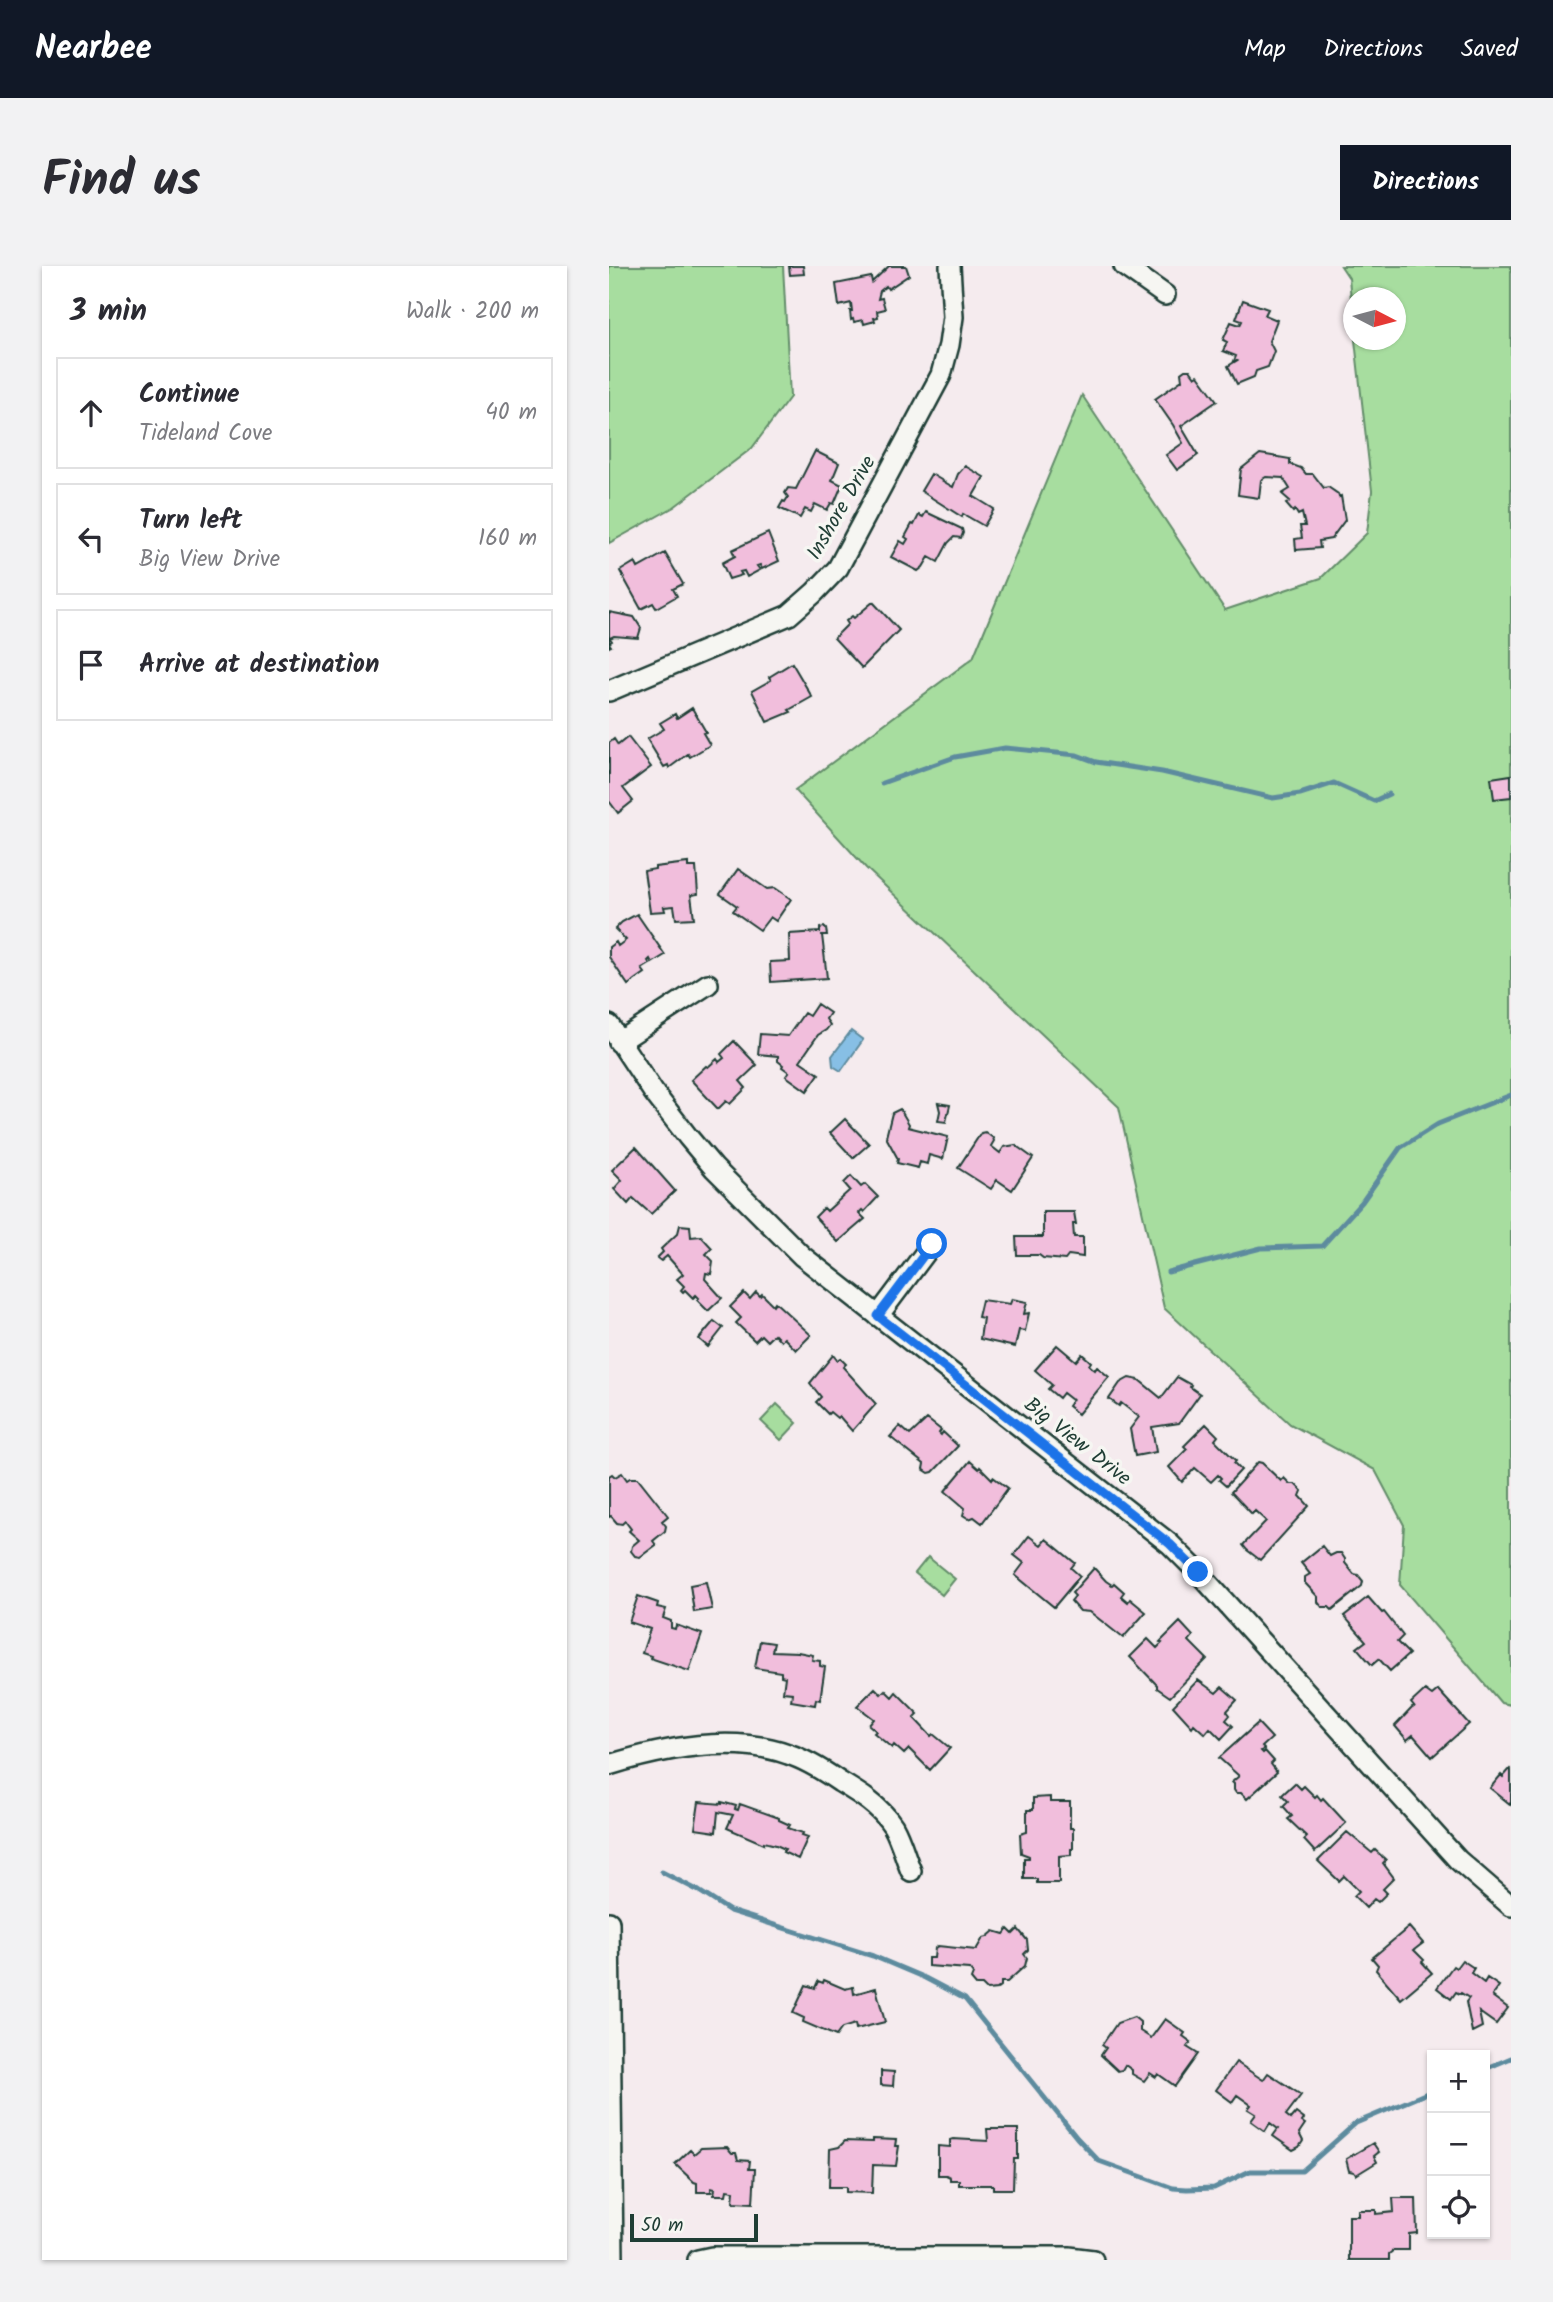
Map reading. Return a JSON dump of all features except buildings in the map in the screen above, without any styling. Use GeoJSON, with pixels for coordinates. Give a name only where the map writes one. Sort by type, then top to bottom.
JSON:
{"type":"FeatureCollection","features":[{"type":"Feature","properties":{"kind":"street","name":"Inshore Drive"},"geometry":{"type":"LineString","coordinates":[[609,691],[789,615],[838,568],[941,375],[953,317],[950,266]]}},
{"type":"Feature","properties":{"kind":"street"},"geometry":{"type":"LineString","coordinates":[[1125,266],[1165,295]]}},
{"type":"Feature","properties":{"kind":"street"},"geometry":{"type":"LineString","coordinates":[[614,1033],[708,984]]}},
{"type":"Feature","properties":{"kind":"street","name":"Big View Drive"},"geometry":{"type":"LineString","coordinates":[[614,1033],[654,1093],[714,1168],[802,1256],[1170,1544],[1458,1860],[1511,1906]]}},
{"type":"Feature","properties":{"kind":"street"},"geometry":{"type":"LineString","coordinates":[[878,1316],[932,1244]]}},
{"type":"Feature","properties":{"kind":"street"},"geometry":{"type":"LineString","coordinates":[[609,1765],[683,1746],[753,1747],[787,1753],[818,1767],[871,1800],[893,1826],[911,1871]]}},
{"type":"Feature","properties":{"kind":"street"},"geometry":{"type":"LineString","coordinates":[[609,1922],[613,2260]]}},
{"type":"Feature","properties":{"kind":"street"},"geometry":{"type":"LineString","coordinates":[[698,2260],[733,2257],[1069,2257],[1093,2260]]}},
{"type":"Feature","properties":{"kind":"green space"},"geometry":{"type":"Polygon","coordinates":[[[609,266],[783,266],[790,397],[752,448],[674,507],[609,543],[609,266]]]}},
{"type":"Feature","properties":{"kind":"green space"},"geometry":{"type":"Polygon","coordinates":[[[1341,266],[1511,266],[1511,1705],[1501,1703],[1400,1585],[1404,1525],[1375,1470],[1290,1424],[1164,1308],[1119,1107],[866,868],[795,790],[973,658],[1082,395],[1225,610],[1321,578],[1367,533],[1372,491],[1356,350],[1406,350],[1406,287],[1350,287],[1349,278],[1341,266]]]}},
{"type":"Feature","properties":{"kind":"green space"},"geometry":{"type":"Polygon","coordinates":[[[777,1404],[797,1423],[781,1440],[761,1421],[777,1404]]]}},
{"type":"Feature","properties":{"kind":"green space"},"geometry":{"type":"Polygon","coordinates":[[[928,1557],[955,1579],[942,1595],[915,1573],[928,1557]]]}},
{"type":"Feature","properties":{"kind":"water"},"geometry":{"type":"Polygon","coordinates":[[[851,1031],[863,1040],[841,1071],[833,1066],[832,1056],[851,1031]]]}},
{"type":"Feature","properties":{"kind":"waterway"},"geometry":{"type":"LineString","coordinates":[[882,783],[955,757],[1005,748],[1077,755],[1096,762],[1162,772],[1273,798],[1300,794],[1334,783],[1374,801],[1389,794]]}},
{"type":"Feature","properties":{"kind":"waterway"},"geometry":{"type":"LineString","coordinates":[[1168,1272],[1261,1248],[1322,1246],[1362,1202],[1400,1148],[1438,1124],[1511,1095]]}},
{"type":"Feature","properties":{"kind":"waterway"},"geometry":{"type":"LineString","coordinates":[[662,1872],[730,1911],[873,1956],[965,1999],[1077,2138],[1099,2161],[1173,2188],[1214,2188],[1250,2171],[1302,2171],[1356,2123],[1427,2093]]}},
{"type":"Feature","properties":{"kind":"waterway"},"geometry":{"type":"LineString","coordinates":[[1490,2067],[1511,2058]]}},
{"type":"Feature","properties":{"kind":"route"},"geometry":{"type":"LineString","coordinates":[[932,1244],[878,1316],[1170,1544],[1198,1572]]}}]}
